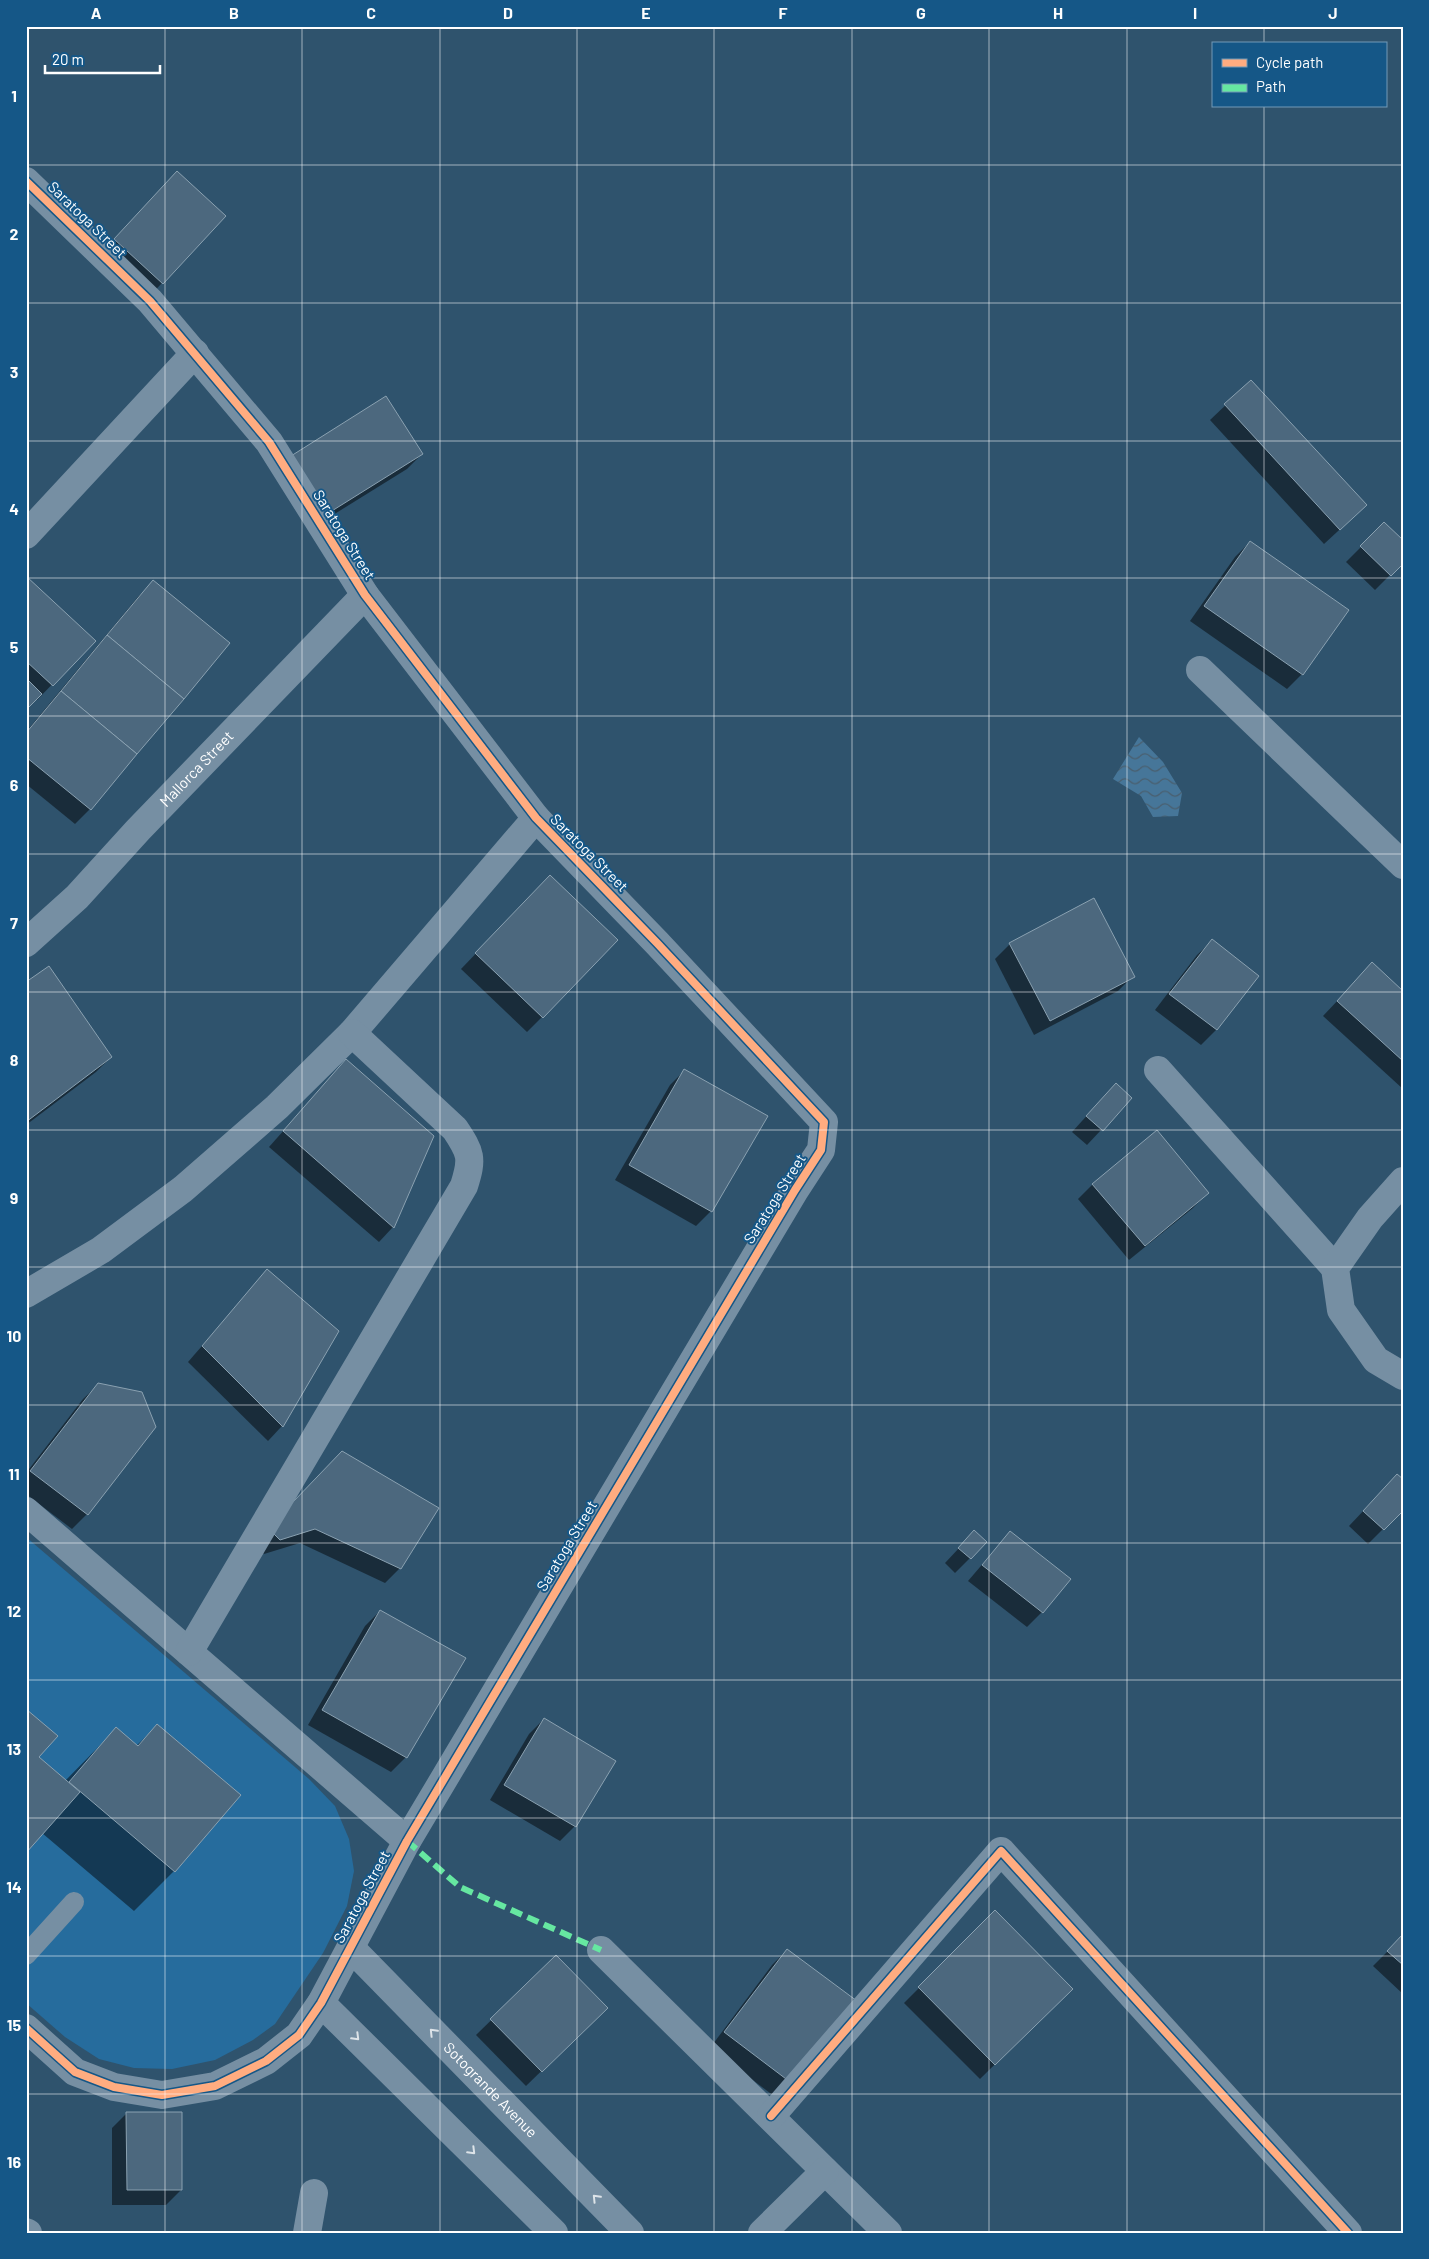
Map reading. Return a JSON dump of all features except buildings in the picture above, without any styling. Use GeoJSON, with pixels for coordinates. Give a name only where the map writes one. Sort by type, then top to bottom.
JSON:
{"type":"FeatureCollection","features":[{"type":"Feature","properties":{"kind":"street","name":"Saratoga Street"},"geometry":{"type":"LineString","coordinates":[[26,181],[150,301],[269,442],[365,595],[536,818],[644,928],[824,1122],[821,1150],[795,1190],[407,1841],[321,2003],[299,2034],[266,2061],[215,2086],[162,2095],[114,2087],[74,2072],[26,2028]]}},
{"type":"Feature","properties":{"kind":"street"},"geometry":{"type":"LineString","coordinates":[[26,535],[195,352]]}},
{"type":"Feature","properties":{"kind":"street","name":"Mallorca Street"},"geometry":{"type":"LineString","coordinates":[[26,943],[77,897],[138,830],[365,595]]}},
{"type":"Feature","properties":{"kind":"street"},"geometry":{"type":"LineString","coordinates":[[1200,670],[1403,865]]}},
{"type":"Feature","properties":{"kind":"street"},"geometry":{"type":"LineString","coordinates":[[26,1294],[101,1250],[183,1189],[277,1107],[352,1034],[536,818]]}},
{"type":"Feature","properties":{"kind":"street"},"geometry":{"type":"LineString","coordinates":[[189,1652],[464,1186],[471,1165],[467,1147],[455,1129],[352,1034]]}},
{"type":"Feature","properties":{"kind":"street"},"geometry":{"type":"LineString","coordinates":[[1158,1070],[1335,1268],[1341,1310],[1376,1360],[1403,1376]]}},
{"type":"Feature","properties":{"kind":"street"},"geometry":{"type":"LineString","coordinates":[[1335,1268],[1370,1218],[1403,1181]]}},
{"type":"Feature","properties":{"kind":"street"},"geometry":{"type":"LineString","coordinates":[[26,1511],[407,1841]]}},
{"type":"Feature","properties":{"kind":"street"},"geometry":{"type":"LineString","coordinates":[[771,2116],[1000,1851],[1348,2233]]}},
{"type":"Feature","properties":{"kind":"street","name":"Sotogrande Avenue"},"geometry":{"type":"LineString","coordinates":[[351,1948],[630,2233]]}},
{"type":"Feature","properties":{"kind":"street"},"geometry":{"type":"LineString","coordinates":[[601,1950],[888,2233]]}},
{"type":"Feature","properties":{"kind":"street"},"geometry":{"type":"LineString","coordinates":[[321,2003],[554,2233]]}},
{"type":"Feature","properties":{"kind":"street"},"geometry":{"type":"LineString","coordinates":[[762,2233],[825,2171]]}},
{"type":"Feature","properties":{"kind":"street"},"geometry":{"type":"LineString","coordinates":[[307,2233],[314,2193]]}},
{"type":"Feature","properties":{"kind":"lane"},"geometry":{"type":"LineString","coordinates":[[26,1955],[74,1902]]}},
{"type":"Feature","properties":{"kind":"shaded area"},"geometry":{"type":"Polygon","coordinates":[[[26,1537],[309,1779],[335,1806],[349,1839],[354,1871],[347,1906],[323,1953],[275,2024],[253,2040],[215,2060],[172,2069],[134,2068],[99,2059],[65,2037],[26,2003],[26,1537]]]}},
{"type":"Feature","properties":{"kind":"water"},"geometry":{"type":"Polygon","coordinates":[[[1139,737],[1163,762],[1182,793],[1178,816],[1153,817],[1141,796],[1113,779],[1139,737]]]}},
{"type":"Feature","properties":{"kind":"marked path"},"geometry":{"type":"LineString","coordinates":[[407,1841],[460,1887],[601,1950]]}},
{"type":"Feature","properties":{"kind":"cycle path"},"geometry":{"type":"LineString","coordinates":[[26,181],[150,301],[269,442],[365,595],[536,818],[657,943],[824,1122],[821,1150],[795,1190],[407,1841],[321,2003],[299,2035],[266,2061],[215,2086],[162,2095],[114,2087],[75,2072],[26,2028]]}},
{"type":"Feature","properties":{"kind":"cycle path"},"geometry":{"type":"LineString","coordinates":[[771,2116],[1001,1851],[1348,2233]]}}]}
